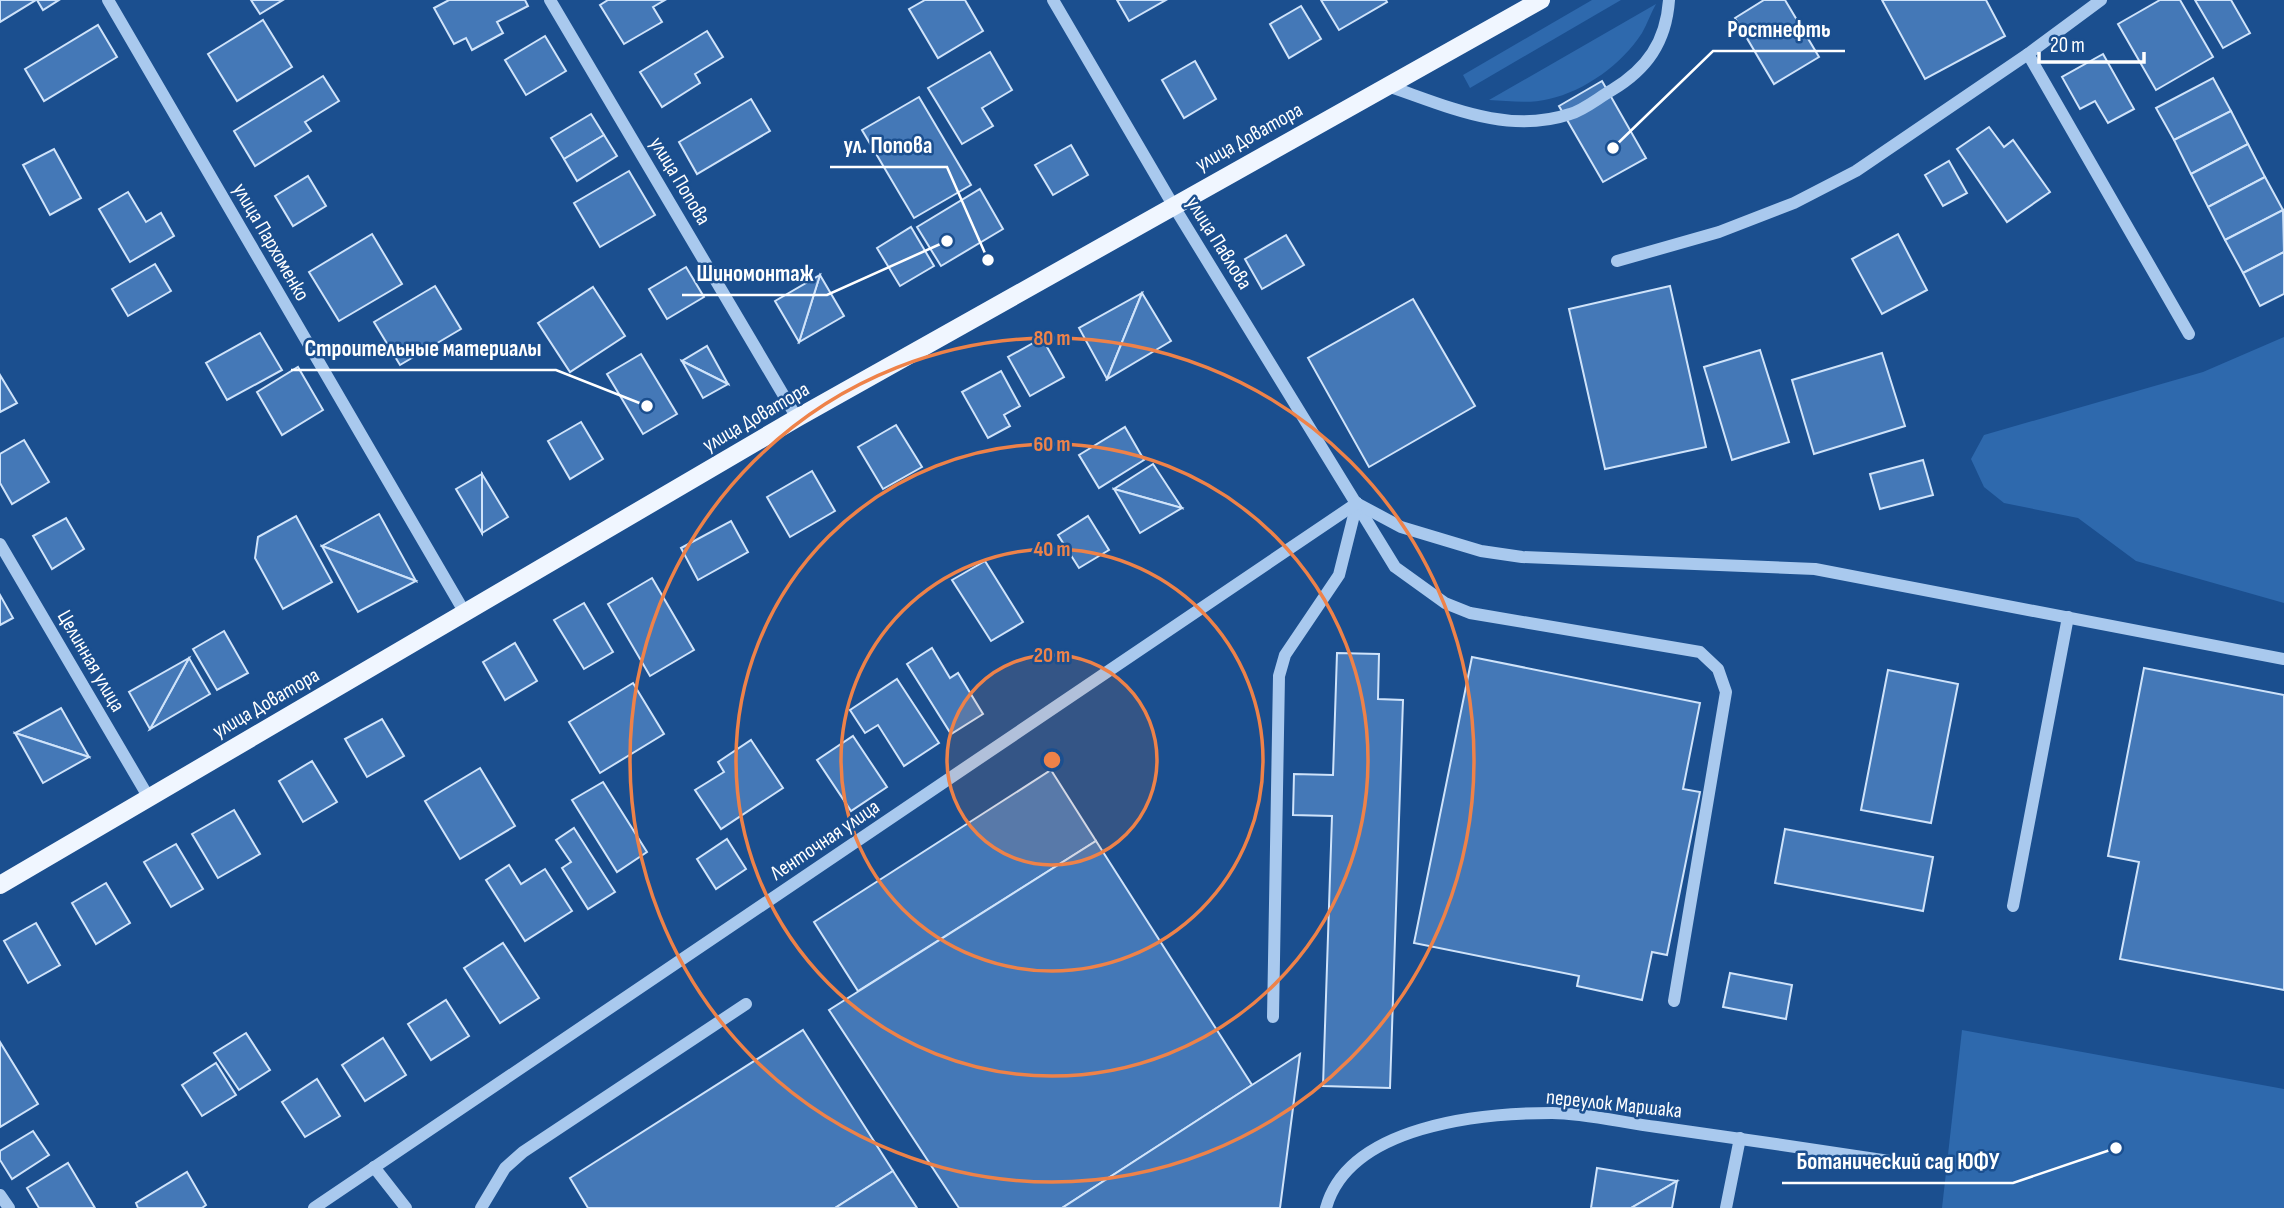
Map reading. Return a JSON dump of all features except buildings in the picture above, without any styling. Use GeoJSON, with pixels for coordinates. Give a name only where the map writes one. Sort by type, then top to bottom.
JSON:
{"type":"FeatureCollection","features":[{"type":"Feature","properties":{"kind":"main road","name":"улица Доватора"},"geometry":{"type":"LineString","coordinates":[[0,885],[797,418],[1388,86],[1529,3]]}},
{"type":"Feature","properties":{"kind":"street","name":"улица Пархоменко"},"geometry":{"type":"LineString","coordinates":[[108,0],[465,613]]}},
{"type":"Feature","properties":{"kind":"street","name":"улица Попова"},"geometry":{"type":"LineString","coordinates":[[550,0],[797,418]]}},
{"type":"Feature","properties":{"kind":"street","name":"улица Павлова"},"geometry":{"type":"LineString","coordinates":[[1053,0],[1173,205],[1395,567],[1446,603],[1470,613],[1700,652],[1718,669],[1726,692],[1674,1001]]}},
{"type":"Feature","properties":{"kind":"street"},"geometry":{"type":"LineString","coordinates":[[1388,86],[1485,119],[1540,122],[1572,114],[1633,78],[1649,61],[1661,36],[1670,0]]}},
{"type":"Feature","properties":{"kind":"street"},"geometry":{"type":"LineString","coordinates":[[1617,261],[1719,232],[1794,203],[1856,172],[2028,54],[2101,0]]}},
{"type":"Feature","properties":{"kind":"street"},"geometry":{"type":"LineString","coordinates":[[2028,54],[2189,334]]}},
{"type":"Feature","properties":{"kind":"street"},"geometry":{"type":"LineString","coordinates":[[1273,1017],[1279,676],[1285,656],[1339,575],[1357,503],[1401,527],[1481,551],[1522,557],[1815,569],[2284,659]]}},
{"type":"Feature","properties":{"kind":"street","name":"Ленточная улица"},"geometry":{"type":"LineString","coordinates":[[313,1208],[1357,503]]}},
{"type":"Feature","properties":{"kind":"street","name":"Целинная улица"},"geometry":{"type":"LineString","coordinates":[[0,544],[149,798]]}},
{"type":"Feature","properties":{"kind":"street"},"geometry":{"type":"LineString","coordinates":[[2013,906],[2068,617]]}},
{"type":"Feature","properties":{"kind":"street"},"geometry":{"type":"LineString","coordinates":[[481,1208],[505,1168],[523,1152],[746,1004]]}},
{"type":"Feature","properties":{"kind":"street","name":"переулок Маршака"},"geometry":{"type":"LineString","coordinates":[[1326,1208],[1345,1174],[1370,1152],[1407,1133],[1489,1116],[1554,1113],[1889,1161]]}},
{"type":"Feature","properties":{"kind":"street"},"geometry":{"type":"LineString","coordinates":[[1726,1208],[1740,1138]]}},
{"type":"Feature","properties":{"kind":"street"},"geometry":{"type":"LineString","coordinates":[[374,1167],[406,1208]]}},
{"type":"Feature","properties":{"kind":"street"},"geometry":{"type":"LineString","coordinates":[[0,1195],[9,1208]]}},
{"type":"Feature","properties":{"kind":"shaded area"},"geometry":{"type":"Polygon","coordinates":[[[1592,0],[1621,0],[1470,88],[1463,75],[1592,0]]]}},
{"type":"Feature","properties":{"kind":"shaded area"},"geometry":{"type":"Polygon","coordinates":[[[1656,4],[1634,44],[1602,75],[1589,83],[1542,101],[1489,100],[1656,4]]]}},
{"type":"Feature","properties":{"kind":"shaded area"},"geometry":{"type":"Polygon","coordinates":[[[2284,337],[2284,603],[2136,561],[2078,518],[2004,503],[1984,487],[1971,459],[1984,435],[2203,372],[2284,337]]]}},
{"type":"Feature","properties":{"kind":"shaded area"},"geometry":{"type":"Polygon","coordinates":[[[1962,1030],[2284,1089],[2284,1208],[1942,1208],[1962,1030]]]}},
{"type":"Feature","properties":{"kind":"place","name":"Ростнефть"},"geometry":{"type":"Point","coordinates":[1613,148]}},
{"type":"Feature","properties":{"kind":"place","name":"Шиномонтаж"},"geometry":{"type":"Point","coordinates":[947,241]}},
{"type":"Feature","properties":{"kind":"place","name":"ул. Попова"},"geometry":{"type":"Point","coordinates":[988,260]}},
{"type":"Feature","properties":{"kind":"place","name":"Строительные материалы"},"geometry":{"type":"Point","coordinates":[647,406]}},
{"type":"Feature","properties":{"kind":"place","name":"Ботанический сад ЮФУ"},"geometry":{"type":"Point","coordinates":[2116,1148]}}]}
